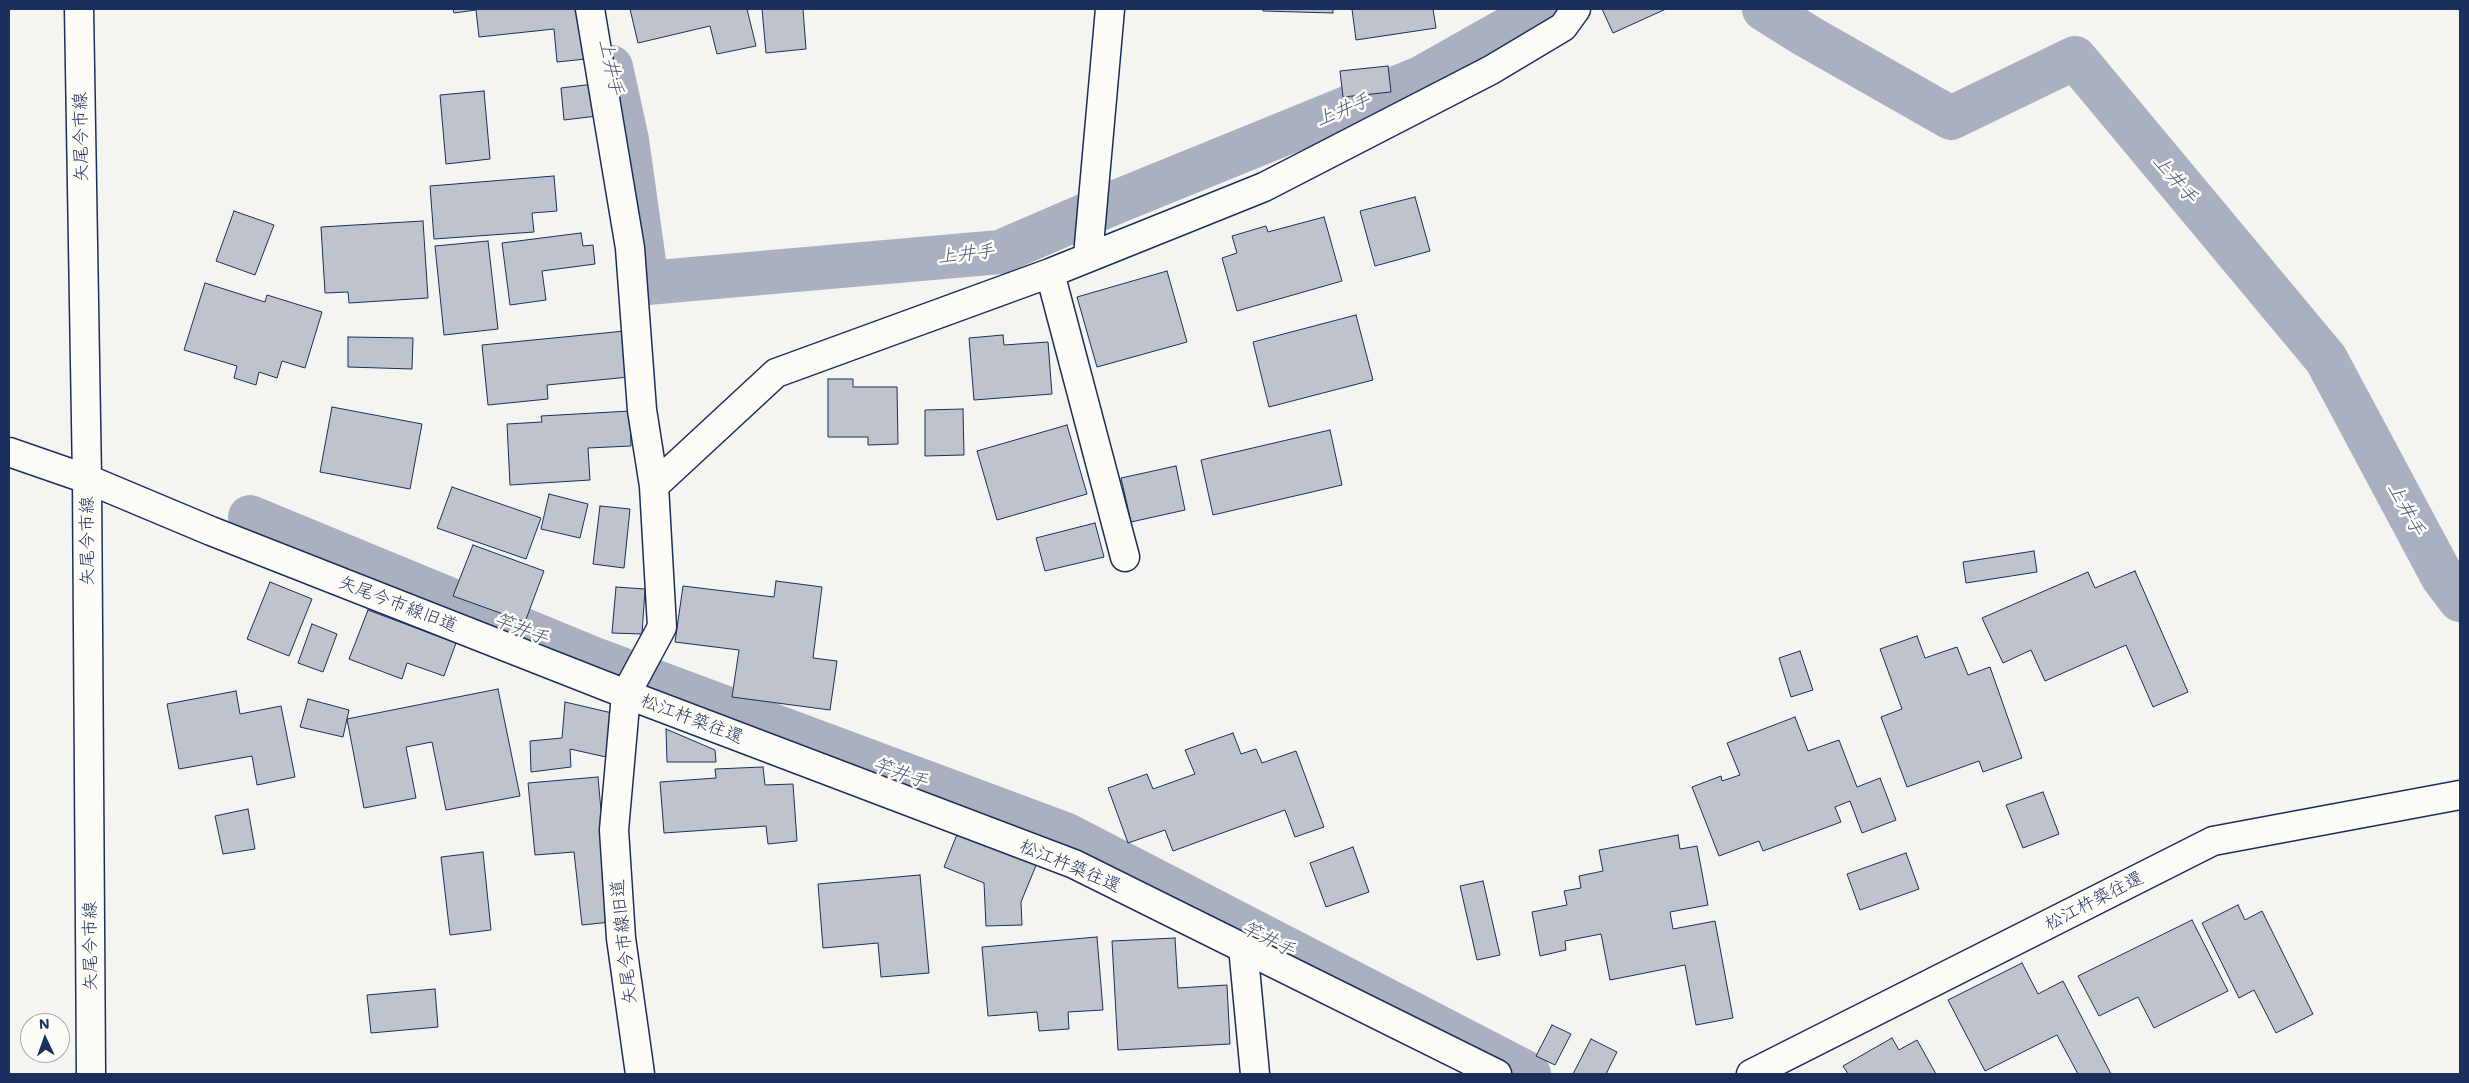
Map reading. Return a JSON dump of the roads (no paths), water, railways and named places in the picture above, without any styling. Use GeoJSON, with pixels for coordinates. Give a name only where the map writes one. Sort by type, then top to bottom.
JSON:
{"type":"FeatureCollection","features":[{"type":"Feature","properties":{"kind":"street","name":"矢尾今市線"},"geometry":{"type":"LineString","coordinates":[[79,9],[87,479],[90,1074]]}},
{"type":"Feature","properties":{"kind":"street"},"geometry":{"type":"LineString","coordinates":[[590,9],[630,248],[642,410],[654,486],[662,627],[626,694]]}},
{"type":"Feature","properties":{"kind":"street"},"geometry":{"type":"LineString","coordinates":[[1088,256],[1110,9]]}},
{"type":"Feature","properties":{"kind":"street"},"geometry":{"type":"LineString","coordinates":[[654,486],[776,373],[1050,273],[1272,182],[1491,70],[1562,27],[1576,9]]}},
{"type":"Feature","properties":{"kind":"street"},"geometry":{"type":"LineString","coordinates":[[1050,273],[1125,557]]}},
{"type":"Feature","properties":{"kind":"street","name":"矢尾今市線旧道"},"geometry":{"type":"LineString","coordinates":[[9,452],[87,479],[211,531],[626,694],[614,830],[621,938],[640,1074]]}},
{"type":"Feature","properties":{"kind":"street","name":"松江杵築往還"},"geometry":{"type":"LineString","coordinates":[[626,694],[1074,864],[1497,1074]]}},
{"type":"Feature","properties":{"kind":"street","name":"松江杵築往還"},"geometry":{"type":"LineString","coordinates":[[1751,1074],[2213,841],[2460,795]]}},
{"type":"Feature","properties":{"kind":"street"},"geometry":{"type":"LineString","coordinates":[[1243,947],[1255,1074]]}},
{"type":"Feature","properties":{"kind":"waterway","name":"上井手"},"geometry":{"type":"LineString","coordinates":[[611,67],[627,140],[647,283],[1000,252],[1116,202],[1421,78],[1543,9]]}},
{"type":"Feature","properties":{"kind":"waterway","name":"上井手"},"geometry":{"type":"LineString","coordinates":[[1764,9],[1807,36],[1951,118],[2075,58],[2326,359],[2442,576],[2460,600]]}},
{"type":"Feature","properties":{"kind":"waterway","name":"竿井手"},"geometry":{"type":"LineString","coordinates":[[250,517],[592,658],[1065,834],[1529,1074]]}}]}
